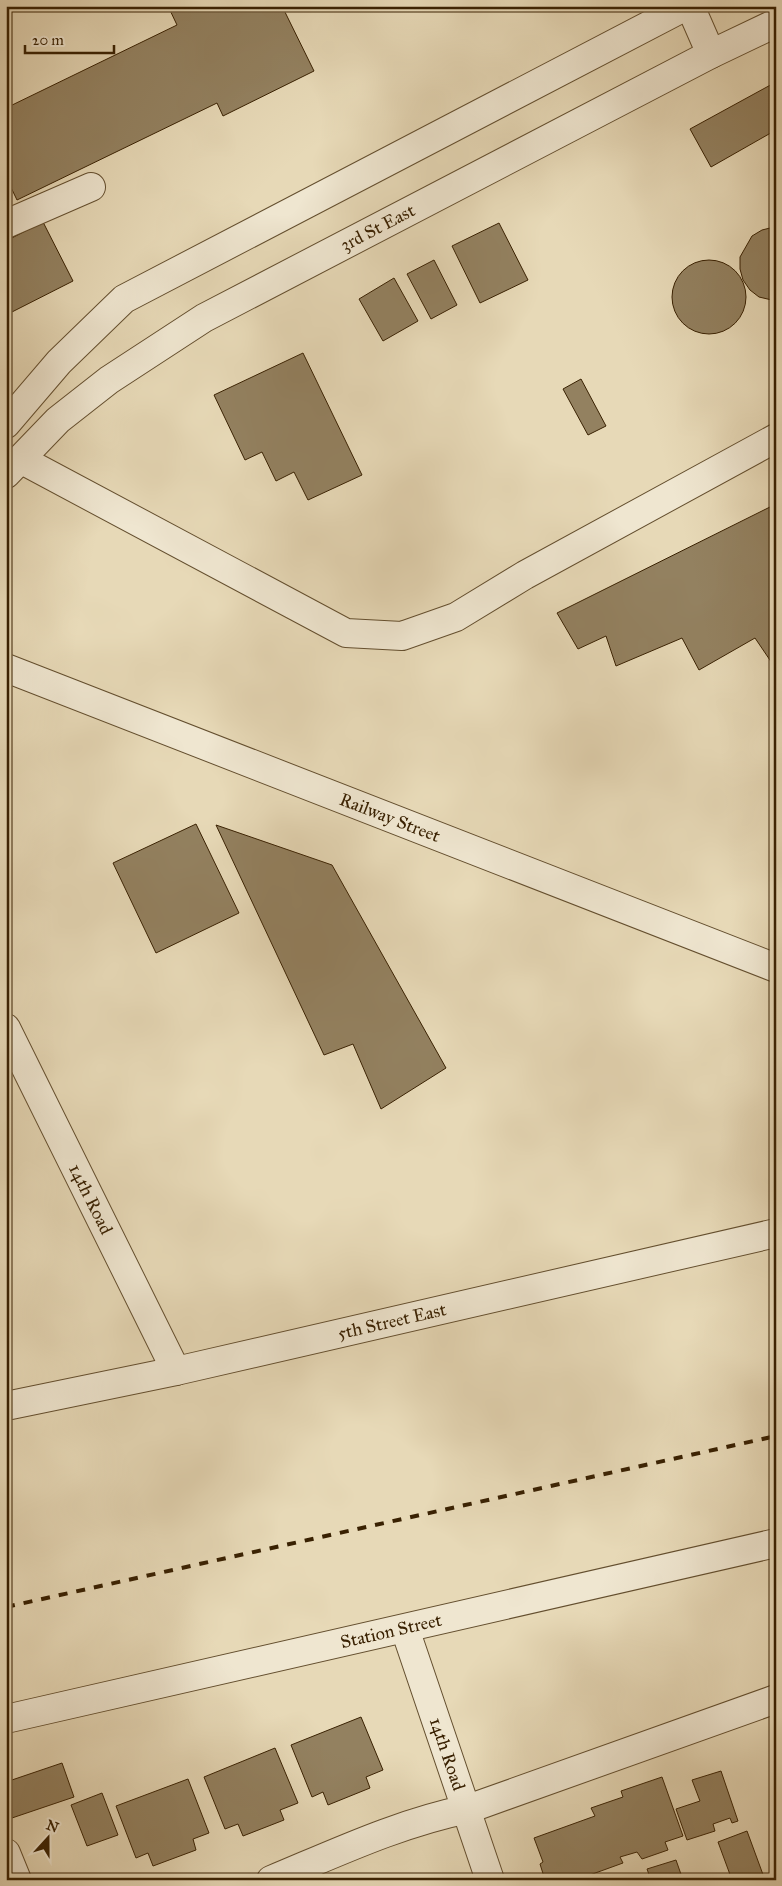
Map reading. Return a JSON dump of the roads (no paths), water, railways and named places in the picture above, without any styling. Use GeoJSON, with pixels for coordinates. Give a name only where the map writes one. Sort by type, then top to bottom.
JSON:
{"type":"FeatureCollection","features":[{"type":"Feature","properties":{"kind":"street"},"geometry":{"type":"LineString","coordinates":[[6,424],[59,362],[124,299],[686,6]]}},
{"type":"Feature","properties":{"kind":"street"},"geometry":{"type":"LineString","coordinates":[[690,6],[711,54]]}},
{"type":"Feature","properties":{"kind":"street","name":"3rd St East"},"geometry":{"type":"LineString","coordinates":[[14,467],[58,420],[80,402],[109,380],[204,318],[711,54],[776,23]]}},
{"type":"Feature","properties":{"kind":"street"},"geometry":{"type":"LineString","coordinates":[[6,224],[91,187]]}},
{"type":"Feature","properties":{"kind":"street"},"geometry":{"type":"LineString","coordinates":[[14,467],[346,633],[402,636],[456,617],[525,575],[776,438]]}},
{"type":"Feature","properties":{"kind":"street","name":"Railway Street"},"geometry":{"type":"LineString","coordinates":[[6,668],[776,968]]}},
{"type":"Feature","properties":{"kind":"street","name":"14th Road"},"geometry":{"type":"LineString","coordinates":[[6,1028],[176,1371]]}},
{"type":"Feature","properties":{"kind":"street","name":"5th Street East"},"geometry":{"type":"LineString","coordinates":[[6,1406],[176,1371],[776,1233]]}},
{"type":"Feature","properties":{"kind":"street","name":"Station Street"},"geometry":{"type":"LineString","coordinates":[[6,1719],[776,1543]]}},
{"type":"Feature","properties":{"kind":"street","name":"14th Road"},"geometry":{"type":"LineString","coordinates":[[405,1629],[468,1809],[490,1880]]}},
{"type":"Feature","properties":{"kind":"street"},"geometry":{"type":"LineString","coordinates":[[271,1880],[428,1817],[468,1809],[776,1699]]}},
{"type":"Feature","properties":{"kind":"street"},"geometry":{"type":"LineString","coordinates":[[6,1853],[17,1880]]}},
{"type":"Feature","properties":{"kind":"railway"},"geometry":{"type":"LineString","coordinates":[[6,1607],[776,1436]]}}]}
